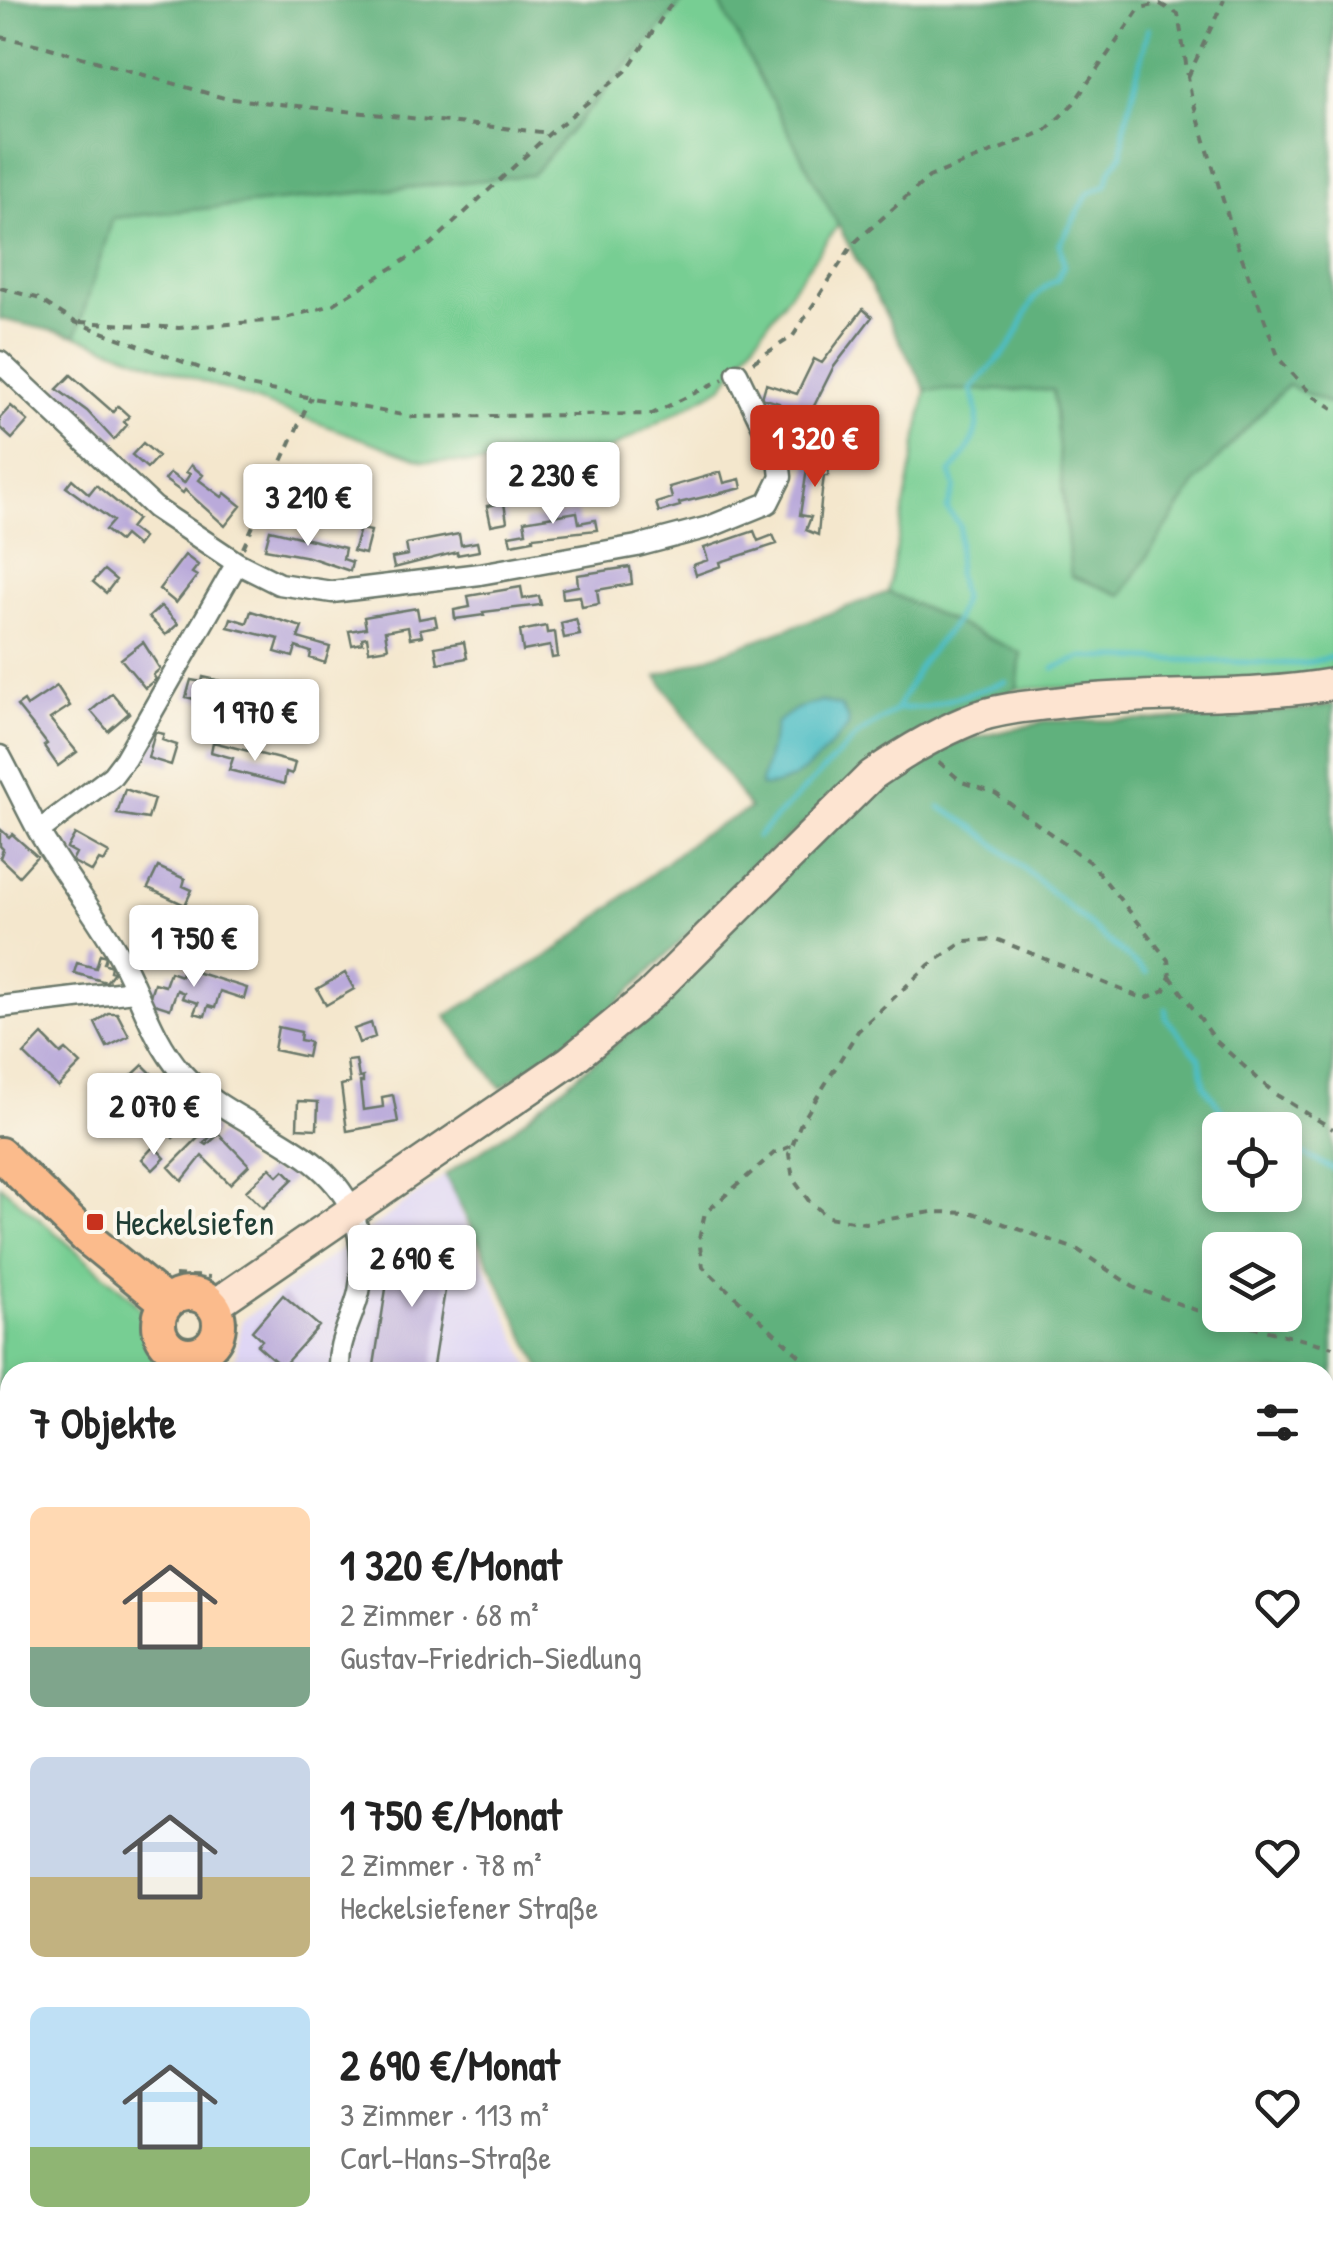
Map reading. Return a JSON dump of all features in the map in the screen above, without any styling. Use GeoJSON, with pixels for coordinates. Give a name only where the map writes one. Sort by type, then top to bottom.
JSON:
{"type":"FeatureCollection","features":[{"type":"Feature","properties":{"kind":"main road"},"geometry":{"type":"LineString","coordinates":[[0,1154],[86,1237],[168,1289],[183,1294],[226,1296],[570,1061],[650,995],[872,774],[926,742],[982,716],[1024,707],[1093,698],[1286,692],[1333,684]]}},
{"type":"Feature","properties":{"kind":"main road"},"geometry":{"type":"LineString","coordinates":[[168,1289],[159,1322],[164,1340],[179,1352],[203,1362],[218,1331],[226,1296]]}},
{"type":"Feature","properties":{"kind":"street"},"geometry":{"type":"LineString","coordinates":[[1,358],[155,508],[237,563],[279,584],[332,592],[539,564],[637,546],[710,526],[768,503],[781,477],[779,460],[737,373]]}},
{"type":"Feature","properties":{"kind":"street"},"geometry":{"type":"LineString","coordinates":[[39,831],[112,776],[125,759],[237,563]]}},
{"type":"Feature","properties":{"kind":"street"},"geometry":{"type":"LineString","coordinates":[[0,756],[39,831],[119,955],[162,1049],[184,1077],[325,1173],[352,1210],[361,1260],[359,1292],[346,1325],[341,1362]]}},
{"type":"Feature","properties":{"kind":"street"},"geometry":{"type":"LineString","coordinates":[[0,1007],[134,991]]}},
{"type":"Feature","properties":{"kind":"path"},"geometry":{"type":"LineString","coordinates":[[75,322],[178,328],[278,320],[332,304],[431,244],[550,133],[626,71],[674,0]]}},
{"type":"Feature","properties":{"kind":"path"},"geometry":{"type":"LineString","coordinates":[[1188,77],[1224,0]]}},
{"type":"Feature","properties":{"kind":"path"},"geometry":{"type":"LineString","coordinates":[[0,288],[37,298],[75,322],[249,386],[311,398],[412,416],[652,414],[737,373],[793,336],[852,244],[928,178],[1045,131],[1073,104],[1140,8],[1160,4],[1178,14],[1188,77],[1234,236],[1280,360],[1313,396],[1333,408]]}},
{"type":"Feature","properties":{"kind":"path"},"geometry":{"type":"LineString","coordinates":[[0,37],[224,98],[550,133]]}},
{"type":"Feature","properties":{"kind":"path"},"geometry":{"type":"LineString","coordinates":[[237,563],[311,398]]}},
{"type":"Feature","properties":{"kind":"path"},"geometry":{"type":"LineString","coordinates":[[926,742],[937,760],[962,782],[995,792],[1092,864],[1168,960],[1170,976],[1165,990],[1144,1000],[996,939],[966,940],[928,965],[858,1032],[800,1124],[789,1154],[794,1179],[808,1201],[828,1217],[865,1224],[932,1212],[973,1212],[1078,1250],[1135,1288],[1223,1320],[1333,1348]]}},
{"type":"Feature","properties":{"kind":"path"},"geometry":{"type":"LineString","coordinates":[[1170,976],[1216,1041],[1275,1094],[1333,1128]]}},
{"type":"Feature","properties":{"kind":"path"},"geometry":{"type":"LineString","coordinates":[[792,1146],[774,1153],[705,1213],[698,1239],[704,1266],[806,1362]]}},
{"type":"Feature","properties":{"kind":"path"},"geometry":{"type":"LineString","coordinates":[[168,1289],[228,1273],[226,1296],[248,1304],[235,1322],[226,1362]]}},
{"type":"Feature","properties":{"kind":"shaded area"},"geometry":{"type":"Polygon","coordinates":[[[445,1175],[528,1362],[235,1362],[242,1320],[445,1175]]]}},
{"type":"Feature","properties":{"kind":"green space"},"geometry":{"type":"Polygon","coordinates":[[[0,0],[684,0],[532,175],[113,218],[76,336],[0,319],[0,0]]]}},
{"type":"Feature","properties":{"kind":"green space"},"geometry":{"type":"Polygon","coordinates":[[[684,0],[718,0],[838,225],[722,387],[576,468],[424,461],[76,336],[112,218],[532,175],[684,0]]]}},
{"type":"Feature","properties":{"kind":"green space"},"geometry":{"type":"Polygon","coordinates":[[[718,0],[1333,0],[1333,405],[1287,385],[1197,481],[1122,595],[1071,576],[1053,390],[926,390],[718,0]]]}},
{"type":"Feature","properties":{"kind":"green space"},"geometry":{"type":"Polygon","coordinates":[[[1288,385],[1333,405],[1333,673],[1246,683],[1017,689],[1021,653],[888,592],[926,390],[1053,390],[1071,575],[1121,595],[1197,481],[1288,385]]]}},
{"type":"Feature","properties":{"kind":"green space"},"geometry":{"type":"Polygon","coordinates":[[[888,592],[1021,653],[1017,689],[909,739],[771,851],[606,1015],[501,1088],[446,1016],[556,951],[699,836],[750,809],[657,676],[888,592]]]}},
{"type":"Feature","properties":{"kind":"green space"},"geometry":{"type":"Polygon","coordinates":[[[1333,704],[1333,1362],[538,1362],[445,1175],[513,1129],[633,1029],[847,803],[952,743],[1049,721],[1158,720],[1333,704]]]}},
{"type":"Feature","properties":{"kind":"green space"},"geometry":{"type":"Polygon","coordinates":[[[0,1185],[130,1297],[145,1315],[148,1347],[175,1362],[0,1362],[0,1185]]]}},
{"type":"Feature","properties":{"kind":"water"},"geometry":{"type":"Polygon","coordinates":[[[821,701],[841,706],[849,720],[848,727],[798,775],[786,782],[760,786],[777,722],[796,709],[821,701]]]}},
{"type":"Feature","properties":{"kind":"building"},"geometry":{"type":"Polygon","coordinates":[[[863,309],[872,317],[833,368],[807,420],[762,398],[766,384],[797,394],[814,359],[822,363],[863,309]]]}},
{"type":"Feature","properties":{"kind":"building"},"geometry":{"type":"Polygon","coordinates":[[[71,375],[113,412],[118,406],[129,416],[124,422],[127,425],[114,440],[87,411],[57,389],[71,375]]]}},
{"type":"Feature","properties":{"kind":"building"},"geometry":{"type":"Polygon","coordinates":[[[11,406],[28,421],[12,439],[0,428],[0,418],[11,406]]]}},
{"type":"Feature","properties":{"kind":"building"},"geometry":{"type":"Polygon","coordinates":[[[143,443],[158,456],[147,468],[132,455],[143,443]]]}},
{"type":"Feature","properties":{"kind":"building"},"geometry":{"type":"Polygon","coordinates":[[[823,447],[832,448],[828,476],[824,476],[818,535],[806,530],[811,517],[800,515],[808,462],[820,463],[823,447]]]}},
{"type":"Feature","properties":{"kind":"building"},"geometry":{"type":"Polygon","coordinates":[[[191,465],[203,475],[199,480],[241,506],[225,526],[185,490],[183,493],[165,480],[170,473],[184,483],[191,465]]]}},
{"type":"Feature","properties":{"kind":"building"},"geometry":{"type":"Polygon","coordinates":[[[721,472],[724,483],[740,479],[742,488],[679,503],[680,506],[659,512],[656,503],[672,498],[669,487],[721,472]]]}},
{"type":"Feature","properties":{"kind":"building"},"geometry":{"type":"Polygon","coordinates":[[[72,479],[89,494],[96,485],[137,519],[130,528],[143,538],[137,546],[124,535],[119,541],[105,530],[113,521],[66,487],[72,479]]]}},
{"type":"Feature","properties":{"kind":"building"},"geometry":{"type":"Polygon","coordinates":[[[504,503],[507,522],[491,525],[487,506],[504,503]]]}},
{"type":"Feature","properties":{"kind":"building"},"geometry":{"type":"Polygon","coordinates":[[[577,512],[579,523],[595,520],[597,530],[533,537],[511,544],[509,535],[526,532],[524,521],[577,512]]]}},
{"type":"Feature","properties":{"kind":"building"},"geometry":{"type":"Polygon","coordinates":[[[360,529],[371,531],[365,554],[353,551],[360,529]]]}},
{"type":"Feature","properties":{"kind":"building"},"geometry":{"type":"Polygon","coordinates":[[[270,530],[345,548],[343,559],[352,562],[350,571],[309,557],[265,549],[270,530]]]}},
{"type":"Feature","properties":{"kind":"building"},"geometry":{"type":"Polygon","coordinates":[[[754,531],[758,541],[773,535],[777,544],[720,562],[721,566],[696,575],[693,565],[708,560],[704,548],[754,531]]]}},
{"type":"Feature","properties":{"kind":"building"},"geometry":{"type":"Polygon","coordinates":[[[459,534],[461,545],[477,542],[479,551],[457,552],[394,568],[392,558],[408,555],[406,544],[459,534]]]}},
{"type":"Feature","properties":{"kind":"building"},"geometry":{"type":"Polygon","coordinates":[[[185,555],[198,565],[192,573],[197,576],[176,603],[159,589],[185,555]]]}},
{"type":"Feature","properties":{"kind":"building"},"geometry":{"type":"Polygon","coordinates":[[[630,567],[632,584],[597,590],[599,604],[582,607],[580,596],[563,598],[562,589],[578,586],[577,575],[630,567]]]}},
{"type":"Feature","properties":{"kind":"building"},"geometry":{"type":"Polygon","coordinates":[[[104,570],[116,580],[106,593],[93,582],[104,570]]]}},
{"type":"Feature","properties":{"kind":"building"},"geometry":{"type":"Polygon","coordinates":[[[521,587],[523,599],[539,596],[541,605],[455,619],[454,610],[470,607],[468,596],[521,587]]]}},
{"type":"Feature","properties":{"kind":"building"},"geometry":{"type":"Polygon","coordinates":[[[161,606],[178,624],[166,635],[149,617],[161,606]]]}},
{"type":"Feature","properties":{"kind":"building"},"geometry":{"type":"Polygon","coordinates":[[[417,608],[419,619],[435,616],[437,626],[420,629],[422,636],[410,638],[408,627],[385,631],[388,648],[369,651],[367,637],[362,638],[363,643],[352,645],[349,631],[366,628],[364,617],[417,608]]]}},
{"type":"Feature","properties":{"kind":"building"},"geometry":{"type":"Polygon","coordinates":[[[251,611],[302,627],[298,638],[330,647],[325,663],[296,647],[293,657],[275,652],[279,639],[228,627],[231,618],[247,623],[251,611]]]}},
{"type":"Feature","properties":{"kind":"building"},"geometry":{"type":"Polygon","coordinates":[[[576,619],[580,635],[564,638],[561,623],[576,619]]]}},
{"type":"Feature","properties":{"kind":"building"},"geometry":{"type":"Polygon","coordinates":[[[546,626],[547,633],[555,632],[558,657],[552,658],[550,646],[523,651],[520,631],[546,626]]]}},
{"type":"Feature","properties":{"kind":"building"},"geometry":{"type":"Polygon","coordinates":[[[143,642],[160,669],[153,675],[156,679],[145,688],[121,659],[143,642]]]}},
{"type":"Feature","properties":{"kind":"building"},"geometry":{"type":"Polygon","coordinates":[[[464,642],[467,658],[438,663],[435,647],[464,642]]]}},
{"type":"Feature","properties":{"kind":"building"},"geometry":{"type":"Polygon","coordinates":[[[203,677],[221,681],[215,704],[186,697],[191,680],[202,682],[203,677]]]}},
{"type":"Feature","properties":{"kind":"building"},"geometry":{"type":"Polygon","coordinates":[[[57,686],[70,706],[50,719],[77,752],[58,766],[44,746],[47,744],[17,706],[24,701],[27,706],[57,686]]]}},
{"type":"Feature","properties":{"kind":"building"},"geometry":{"type":"Polygon","coordinates":[[[112,693],[129,713],[108,731],[91,711],[112,693]]]}},
{"type":"Feature","properties":{"kind":"building"},"geometry":{"type":"Polygon","coordinates":[[[155,732],[164,734],[162,740],[177,745],[171,765],[148,758],[155,732]]]}},
{"type":"Feature","properties":{"kind":"building"},"geometry":{"type":"Polygon","coordinates":[[[213,742],[295,763],[292,774],[286,772],[284,784],[229,770],[233,758],[211,752],[213,742]]]}},
{"type":"Feature","properties":{"kind":"building"},"geometry":{"type":"Polygon","coordinates":[[[125,789],[154,799],[148,819],[117,814],[125,789]]]}},
{"type":"Feature","properties":{"kind":"building"},"geometry":{"type":"Polygon","coordinates":[[[0,829],[9,837],[12,834],[37,856],[19,876],[0,858],[0,829]]]}},
{"type":"Feature","properties":{"kind":"building"},"geometry":{"type":"Polygon","coordinates":[[[75,834],[109,853],[92,872],[72,861],[76,853],[67,848],[75,834]]]}},
{"type":"Feature","properties":{"kind":"building"},"geometry":{"type":"Polygon","coordinates":[[[158,867],[185,879],[183,886],[192,890],[185,905],[148,888],[158,867]]]}},
{"type":"Feature","properties":{"kind":"building"},"geometry":{"type":"Polygon","coordinates":[[[230,941],[246,944],[243,960],[227,957],[230,941]]]}},
{"type":"Feature","properties":{"kind":"building"},"geometry":{"type":"Polygon","coordinates":[[[100,954],[106,956],[104,963],[114,972],[106,982],[74,973],[77,963],[96,968],[100,954]]]}},
{"type":"Feature","properties":{"kind":"building"},"geometry":{"type":"Polygon","coordinates":[[[183,968],[247,988],[244,999],[220,991],[215,1008],[208,1006],[205,1016],[194,1013],[198,1003],[182,998],[184,993],[177,990],[170,1009],[148,1002],[154,983],[165,986],[170,972],[181,976],[183,968]]]}},
{"type":"Feature","properties":{"kind":"building"},"geometry":{"type":"Polygon","coordinates":[[[345,973],[354,989],[326,1005],[317,989],[345,973]]]}},
{"type":"Feature","properties":{"kind":"building"},"geometry":{"type":"Polygon","coordinates":[[[108,1013],[117,1013],[129,1036],[107,1047],[95,1023],[108,1013]]]}},
{"type":"Feature","properties":{"kind":"building"},"geometry":{"type":"Polygon","coordinates":[[[371,1023],[375,1037],[359,1043],[354,1029],[371,1023]]]}},
{"type":"Feature","properties":{"kind":"building"},"geometry":{"type":"Polygon","coordinates":[[[278,1027],[301,1032],[300,1040],[310,1042],[307,1057],[274,1050],[278,1027]]]}},
{"type":"Feature","properties":{"kind":"building"},"geometry":{"type":"Polygon","coordinates":[[[42,1035],[61,1054],[66,1050],[81,1064],[58,1087],[24,1054],[42,1035]]]}},
{"type":"Feature","properties":{"kind":"building"},"geometry":{"type":"Polygon","coordinates":[[[356,1060],[359,1078],[363,1077],[363,1110],[383,1107],[382,1097],[393,1095],[398,1122],[347,1131],[341,1085],[350,1083],[347,1061],[356,1060]]]}},
{"type":"Feature","properties":{"kind":"building"},"geometry":{"type":"Polygon","coordinates":[[[143,1065],[169,1091],[157,1102],[152,1097],[136,1112],[126,1101],[135,1092],[125,1082],[143,1065]]]}},
{"type":"Feature","properties":{"kind":"building"},"geometry":{"type":"Polygon","coordinates":[[[178,1097],[192,1119],[173,1138],[155,1120],[178,1097]]]}},
{"type":"Feature","properties":{"kind":"building"},"geometry":{"type":"Polygon","coordinates":[[[298,1101],[318,1102],[317,1129],[297,1128],[298,1101]]]}},
{"type":"Feature","properties":{"kind":"building"},"geometry":{"type":"Polygon","coordinates":[[[205,1120],[216,1131],[204,1143],[207,1145],[219,1134],[249,1165],[230,1184],[202,1156],[182,1181],[169,1167],[200,1136],[194,1131],[205,1120]]]}},
{"type":"Feature","properties":{"kind":"building"},"geometry":{"type":"Polygon","coordinates":[[[154,1146],[165,1158],[153,1170],[142,1159],[154,1146]]]}},
{"type":"Feature","properties":{"kind":"building"},"geometry":{"type":"Polygon","coordinates":[[[270,1168],[278,1176],[284,1170],[293,1179],[263,1208],[246,1191],[270,1168]]]}},
{"type":"Feature","properties":{"kind":"building"},"geometry":{"type":"Polygon","coordinates":[[[393,1244],[451,1253],[434,1362],[375,1362],[393,1244]]]}},
{"type":"Feature","properties":{"kind":"building"},"geometry":{"type":"Polygon","coordinates":[[[283,1295],[319,1326],[287,1362],[276,1362],[257,1345],[262,1340],[252,1331],[283,1295]]]}},
{"type":"Feature","properties":{"kind":"waterway"},"geometry":{"type":"LineString","coordinates":[[757,837],[859,734],[896,710],[922,662],[955,622],[962,598],[957,572],[960,526],[947,509],[955,487],[950,473],[975,434],[977,413],[971,390],[1008,348],[1032,301],[1057,280],[1064,265],[1060,244],[1088,194],[1106,185],[1122,155],[1124,129],[1148,29]]}},
{"type":"Feature","properties":{"kind":"waterway"},"geometry":{"type":"LineString","coordinates":[[1054,668],[1083,657],[1301,664],[1333,657]]}},
{"type":"Feature","properties":{"kind":"waterway"},"geometry":{"type":"LineString","coordinates":[[898,709],[926,707],[1006,682]]}},
{"type":"Feature","properties":{"kind":"waterway"},"geometry":{"type":"LineString","coordinates":[[940,807],[977,829],[1146,973]]}},
{"type":"Feature","properties":{"kind":"waterway"},"geometry":{"type":"LineString","coordinates":[[1166,1009],[1166,1018],[1200,1059],[1204,1085],[1223,1112]]}},
{"type":"Feature","properties":{"kind":"waterway"},"geometry":{"type":"LineString","coordinates":[[1302,1154],[1333,1169]]}},
{"type":"Feature","properties":{"kind":"place","name":"Heckelsiefen"},"geometry":{"type":"Point","coordinates":[95,1222]}}]}
